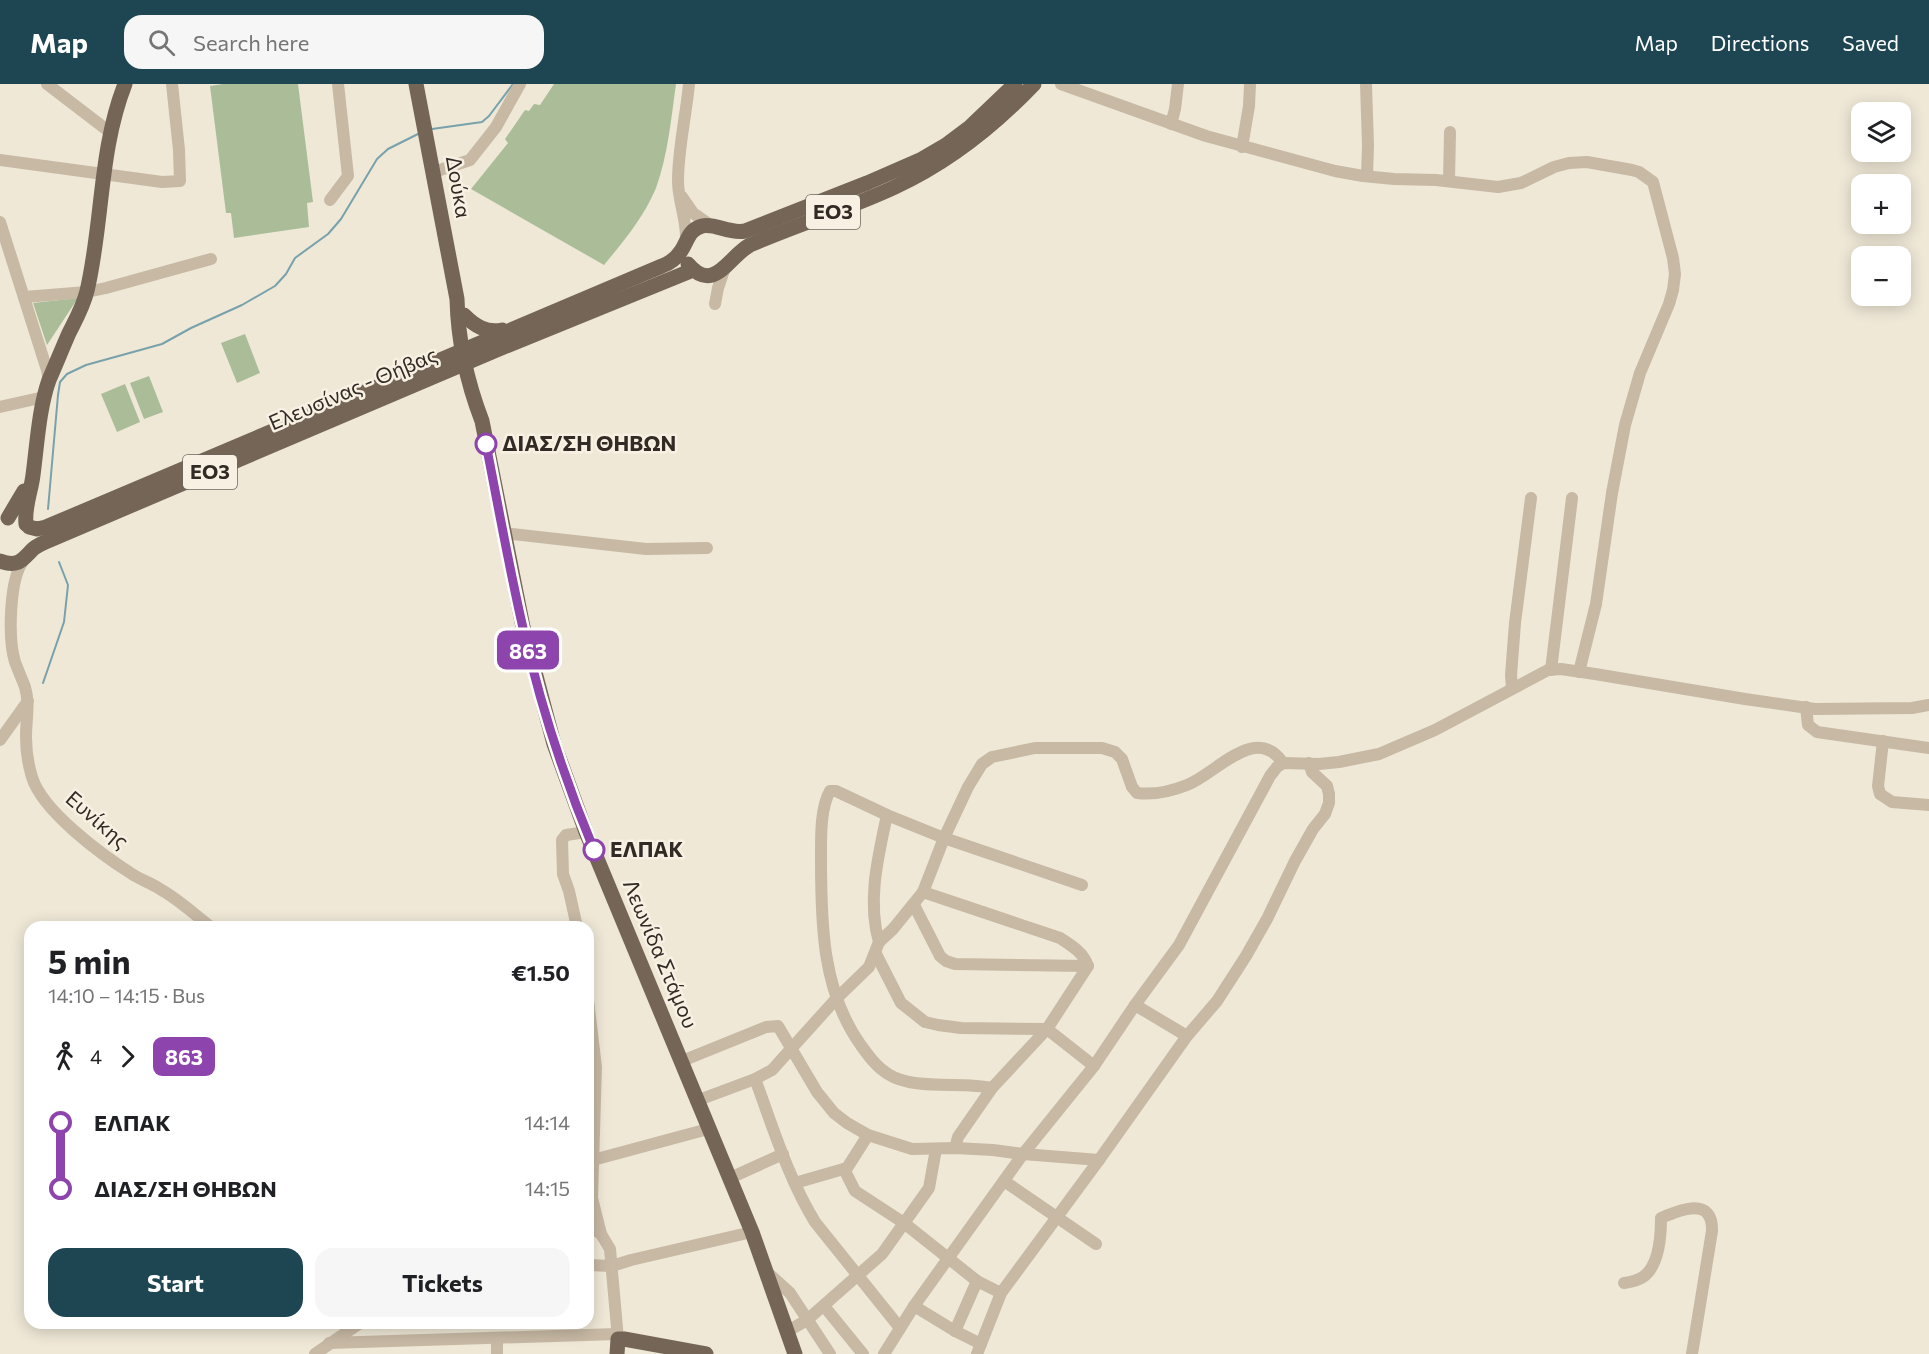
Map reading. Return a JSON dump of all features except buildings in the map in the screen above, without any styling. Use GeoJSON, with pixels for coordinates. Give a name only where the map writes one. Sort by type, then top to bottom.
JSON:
{"type":"FeatureCollection","features":[{"type":"Feature","properties":{"kind":"main road"},"geometry":{"type":"LineString","coordinates":[[28,555],[34,538],[28,526],[26,510],[46,389],[81,312],[87,292],[111,133],[124,84]]}},
{"type":"Feature","properties":{"kind":"main road","name":"Δούκα"},"geometry":{"type":"LineString","coordinates":[[416,84],[468,355]]}},
{"type":"Feature","properties":{"kind":"main road","name":"Ελευσίνας - Θήβας"},"geometry":{"type":"LineString","coordinates":[[1,562],[13,564],[50,540],[411,387],[523,325],[670,263],[689,235],[698,227],[736,232],[752,229],[912,164],[959,135],[996,104],[1015,84]]}},
{"type":"Feature","properties":{"kind":"main road","name":"Ελευσίνας - Θήβας"},"geometry":{"type":"LineString","coordinates":[[3,520],[19,520],[28,526],[46,527],[468,355],[696,272],[712,275],[750,245],[909,180],[971,140],[1005,113],[1034,84]]}},
{"type":"Feature","properties":{"kind":"main road"},"geometry":{"type":"LineString","coordinates":[[717,228],[732,243],[728,264]]}},
{"type":"Feature","properties":{"kind":"main road"},"geometry":{"type":"LineString","coordinates":[[685,243],[685,259],[696,272]]}},
{"type":"Feature","properties":{"kind":"main road","name":"Δούκα"},"geometry":{"type":"LineString","coordinates":[[457,298],[464,315],[468,355]]}},
{"type":"Feature","properties":{"kind":"main road","name":"ΕΟ3"},"geometry":{"type":"LineString","coordinates":[[464,315],[480,328],[490,331],[523,325]]}},
{"type":"Feature","properties":{"kind":"main road","name":"Λεωνίδα Στάμου"},"geometry":{"type":"LineString","coordinates":[[468,355],[473,397],[482,421]]}},
{"type":"Feature","properties":{"kind":"main road","name":"Λεωνίδα Στάμου"},"geometry":{"type":"LineString","coordinates":[[468,355],[481,402],[482,421],[522,627],[554,744],[586,832],[752,1232],[795,1354]]}},
{"type":"Feature","properties":{"kind":"main road","name":"ΕΟ3"},"geometry":{"type":"LineString","coordinates":[[411,387],[439,381],[452,381],[462,385],[473,397]]}},
{"type":"Feature","properties":{"kind":"main road"},"geometry":{"type":"LineString","coordinates":[[3,520],[25,489],[34,463]]}},
{"type":"Feature","properties":{"kind":"main road"},"geometry":{"type":"LineString","coordinates":[[620,1344],[706,1354]]}},
{"type":"Feature","properties":{"kind":"street"},"geometry":{"type":"LineString","coordinates":[[47,84],[111,133]]}},
{"type":"Feature","properties":{"kind":"street"},"geometry":{"type":"LineString","coordinates":[[0,160],[162,182],[180,180],[172,84]]}},
{"type":"Feature","properties":{"kind":"street"},"geometry":{"type":"LineString","coordinates":[[330,200],[348,176],[338,84]]}},
{"type":"Feature","properties":{"kind":"street"},"geometry":{"type":"LineString","coordinates":[[434,172],[470,160],[496,127],[520,84]]}},
{"type":"Feature","properties":{"kind":"street"},"geometry":{"type":"LineString","coordinates":[[685,243],[686,225],[678,190],[689,84]]}},
{"type":"Feature","properties":{"kind":"street"},"geometry":{"type":"LineString","coordinates":[[1171,124],[1178,84]]}},
{"type":"Feature","properties":{"kind":"street"},"geometry":{"type":"LineString","coordinates":[[1242,147],[1250,84]]}},
{"type":"Feature","properties":{"kind":"street"},"geometry":{"type":"LineString","coordinates":[[1366,84],[1367,176]]}},
{"type":"Feature","properties":{"kind":"street"},"geometry":{"type":"LineString","coordinates":[[1063,85],[1242,147],[1335,171],[1394,179],[1449,181],[1498,187],[1521,183],[1554,167],[1587,162],[1639,172],[1653,182],[1673,258],[1675,274],[1673,290],[1640,373],[1625,424],[1612,493],[1596,604],[1579,672]]}},
{"type":"Feature","properties":{"kind":"street"},"geometry":{"type":"LineString","coordinates":[[1449,181],[1450,132]]}},
{"type":"Feature","properties":{"kind":"street"},"geometry":{"type":"LineString","coordinates":[[678,190],[693,213],[717,228]]}},
{"type":"Feature","properties":{"kind":"street"},"geometry":{"type":"LineString","coordinates":[[0,222],[3,239],[47,370],[46,389],[0,407]]}},
{"type":"Feature","properties":{"kind":"street"},"geometry":{"type":"LineString","coordinates":[[24,297],[87,292],[211,259]]}},
{"type":"Feature","properties":{"kind":"street"},"geometry":{"type":"LineString","coordinates":[[696,272],[710,288],[715,304],[718,288],[728,264]]}},
{"type":"Feature","properties":{"kind":"street"},"geometry":{"type":"LineString","coordinates":[[1512,688],[1510,675],[1515,623],[1531,498]]}},
{"type":"Feature","properties":{"kind":"street"},"geometry":{"type":"LineString","coordinates":[[1551,670],[1572,498]]}},
{"type":"Feature","properties":{"kind":"street"},"geometry":{"type":"LineString","coordinates":[[504,533],[646,549],[707,548]]}},
{"type":"Feature","properties":{"kind":"street"},"geometry":{"type":"LineString","coordinates":[[0,740],[28,700],[13,651],[10,623],[17,573],[28,555]]}},
{"type":"Feature","properties":{"kind":"street"},"geometry":{"type":"LineString","coordinates":[[1,562],[8,574],[13,601]]}},
{"type":"Feature","properties":{"kind":"street"},"geometry":{"type":"LineString","coordinates":[[884,1354],[914,1306],[1023,1154],[1094,1066],[1179,945],[1270,776],[1283,763],[1339,762],[1379,754],[1435,730],[1512,688],[1551,670],[1579,672],[1806,707],[1852,709],[1912,708],[1929,705]]}},
{"type":"Feature","properties":{"kind":"street","name":"Ευνίκης"},"geometry":{"type":"LineString","coordinates":[[28,700],[27,757],[37,790],[56,813],[109,859],[134,876],[161,889],[203,921]]}},
{"type":"Feature","properties":{"kind":"street"},"geometry":{"type":"LineString","coordinates":[[1806,707],[1808,725],[1817,732],[1929,748]]}},
{"type":"Feature","properties":{"kind":"street"},"geometry":{"type":"LineString","coordinates":[[1883,741],[1878,786],[1880,794],[1892,802],[1929,805]]}},
{"type":"Feature","properties":{"kind":"street"},"geometry":{"type":"LineString","coordinates":[[696,1101],[772,1070],[836,999],[869,967],[877,948],[914,905],[922,892],[968,787],[982,764],[992,757],[1047,748],[1102,748],[1115,752],[1122,759],[1132,787],[1137,793],[1145,794],[1188,785],[1245,750],[1258,747],[1278,754],[1283,763]]}},
{"type":"Feature","properties":{"kind":"street"},"geometry":{"type":"LineString","coordinates":[[914,1306],[956,1331],[979,1349],[1001,1293],[1187,1036],[1217,1001],[1267,919],[1295,861],[1313,829],[1325,814],[1329,803],[1327,786],[1312,772],[1309,763]]}},
{"type":"Feature","properties":{"kind":"street"},"geometry":{"type":"LineString","coordinates":[[992,1088],[908,1082],[887,1074],[872,1061],[854,1036],[836,999],[827,968],[821,907],[821,844],[825,800],[830,791],[836,791],[944,838],[1082,885]]}},
{"type":"Feature","properties":{"kind":"street"},"geometry":{"type":"LineString","coordinates":[[887,815],[873,897],[874,927],[877,948],[902,1003],[925,1022],[938,1025],[961,1028],[1047,1029],[1094,1066]]}},
{"type":"Feature","properties":{"kind":"street"},"geometry":{"type":"LineString","coordinates":[[576,921],[563,874],[562,840],[566,835],[586,832]]}},
{"type":"Feature","properties":{"kind":"street"},"geometry":{"type":"LineString","coordinates":[[922,892],[1060,938],[1077,949],[1086,959],[1088,966],[1047,1029],[992,1088],[958,1137],[955,1148]]}},
{"type":"Feature","properties":{"kind":"street"},"geometry":{"type":"LineString","coordinates":[[914,905],[940,956],[946,961],[955,964],[1088,966]]}},
{"type":"Feature","properties":{"kind":"street"},"geometry":{"type":"LineString","coordinates":[[1135,1005],[1187,1036]]}},
{"type":"Feature","properties":{"kind":"street"},"geometry":{"type":"LineString","coordinates":[[682,1061],[773,1025],[781,1029],[817,1092],[834,1113],[868,1135],[912,1149],[993,1150],[1099,1160]]}},
{"type":"Feature","properties":{"kind":"street"},"geometry":{"type":"LineString","coordinates":[[594,1050],[596,1067],[594,1129]]}},
{"type":"Feature","properties":{"kind":"street"},"geometry":{"type":"LineString","coordinates":[[754,1079],[795,1183],[815,1222],[900,1328]]}},
{"type":"Feature","properties":{"kind":"street"},"geometry":{"type":"LineString","coordinates":[[594,1160],[708,1129]]}},
{"type":"Feature","properties":{"kind":"street"},"geometry":{"type":"LineString","coordinates":[[795,1183],[844,1169],[851,1164],[868,1135]]}},
{"type":"Feature","properties":{"kind":"street"},"geometry":{"type":"LineString","coordinates":[[788,1331],[807,1320],[882,1254],[929,1188],[936,1149]]}},
{"type":"Feature","properties":{"kind":"street"},"geometry":{"type":"LineString","coordinates":[[730,1178],[783,1154]]}},
{"type":"Feature","properties":{"kind":"street"},"geometry":{"type":"LineString","coordinates":[[844,1169],[855,1191],[904,1223],[977,1281],[1001,1293]]}},
{"type":"Feature","properties":{"kind":"street"},"geometry":{"type":"LineString","coordinates":[[1004,1181],[1096,1244]]}},
{"type":"Feature","properties":{"kind":"street"},"geometry":{"type":"LineString","coordinates":[[329,1343],[497,1338],[620,1344],[610,1250],[601,1234],[594,1206]]}},
{"type":"Feature","properties":{"kind":"street"},"geometry":{"type":"LineString","coordinates":[[1624,1283],[1638,1280],[1650,1270],[1659,1245],[1661,1218],[1690,1208],[1702,1209],[1707,1213],[1713,1225],[1692,1354]]}},
{"type":"Feature","properties":{"kind":"street"},"geometry":{"type":"LineString","coordinates":[[594,1229],[601,1234]]}},
{"type":"Feature","properties":{"kind":"street"},"geometry":{"type":"LineString","coordinates":[[594,1265],[612,1266],[752,1232]]}},
{"type":"Feature","properties":{"kind":"street"},"geometry":{"type":"LineString","coordinates":[[767,1272],[790,1293],[830,1354]]}},
{"type":"Feature","properties":{"kind":"street"},"geometry":{"type":"LineString","coordinates":[[956,1331],[977,1281]]}},
{"type":"Feature","properties":{"kind":"street"},"geometry":{"type":"LineString","coordinates":[[824,1306],[863,1354]]}},
{"type":"Feature","properties":{"kind":"street"},"geometry":{"type":"LineString","coordinates":[[315,1354],[351,1329]]}},
{"type":"Feature","properties":{"kind":"street"},"geometry":{"type":"LineString","coordinates":[[497,1338],[497,1354]]}},
{"type":"Feature","properties":{"kind":"street"},"geometry":{"type":"LineString","coordinates":[[378,1341],[378,1354]]}},
{"type":"Feature","properties":{"kind":"green space"},"geometry":{"type":"Polygon","coordinates":[[[298,84],[313,202],[307,203],[309,227],[234,238],[231,213],[226,213],[210,86],[298,84]]]}},
{"type":"Feature","properties":{"kind":"green space"},"geometry":{"type":"Polygon","coordinates":[[[554,84],[676,84],[666,150],[656,188],[639,219],[604,265],[471,189],[508,143],[505,139],[525,110],[529,111],[534,104],[540,105],[554,84]]]}},
{"type":"Feature","properties":{"kind":"green space"},"geometry":{"type":"Polygon","coordinates":[[[78,298],[47,345],[33,303],[78,298]]]}},
{"type":"Feature","properties":{"kind":"green space"},"geometry":{"type":"Polygon","coordinates":[[[245,334],[260,373],[237,383],[221,343],[245,334]]]}},
{"type":"Feature","properties":{"kind":"green space"},"geometry":{"type":"Polygon","coordinates":[[[149,376],[163,412],[144,419],[130,383],[149,376]]]}},
{"type":"Feature","properties":{"kind":"green space"},"geometry":{"type":"Polygon","coordinates":[[[125,384],[140,422],[117,432],[101,394],[125,384]]]}},
{"type":"Feature","properties":{"kind":"waterway"},"geometry":{"type":"LineString","coordinates":[[432,129],[482,122],[513,84]]}},
{"type":"Feature","properties":{"kind":"waterway"},"geometry":{"type":"LineString","coordinates":[[48,509],[58,395],[60,382],[67,374],[86,365],[162,344],[242,305],[275,286],[286,274],[295,258],[328,234],[341,219],[377,159],[388,149],[418,134]]}},
{"type":"Feature","properties":{"kind":"waterway"},"geometry":{"type":"LineString","coordinates":[[43,683],[64,622],[68,585],[59,562]]}},
{"type":"Feature","properties":{"kind":"bus line","name":"863"},"geometry":{"type":"LineString","coordinates":[[486,444],[522,627],[538,689],[554,744],[594,850]]}},
{"type":"Feature","properties":{"kind":"place","name":"ΔΙΑΣ/ΣΗ ΘΗΒΩΝ"},"geometry":{"type":"Point","coordinates":[486,444]}},
{"type":"Feature","properties":{"kind":"place","name":"ΕΛΠΑΚ"},"geometry":{"type":"Point","coordinates":[594,850]}}]}
